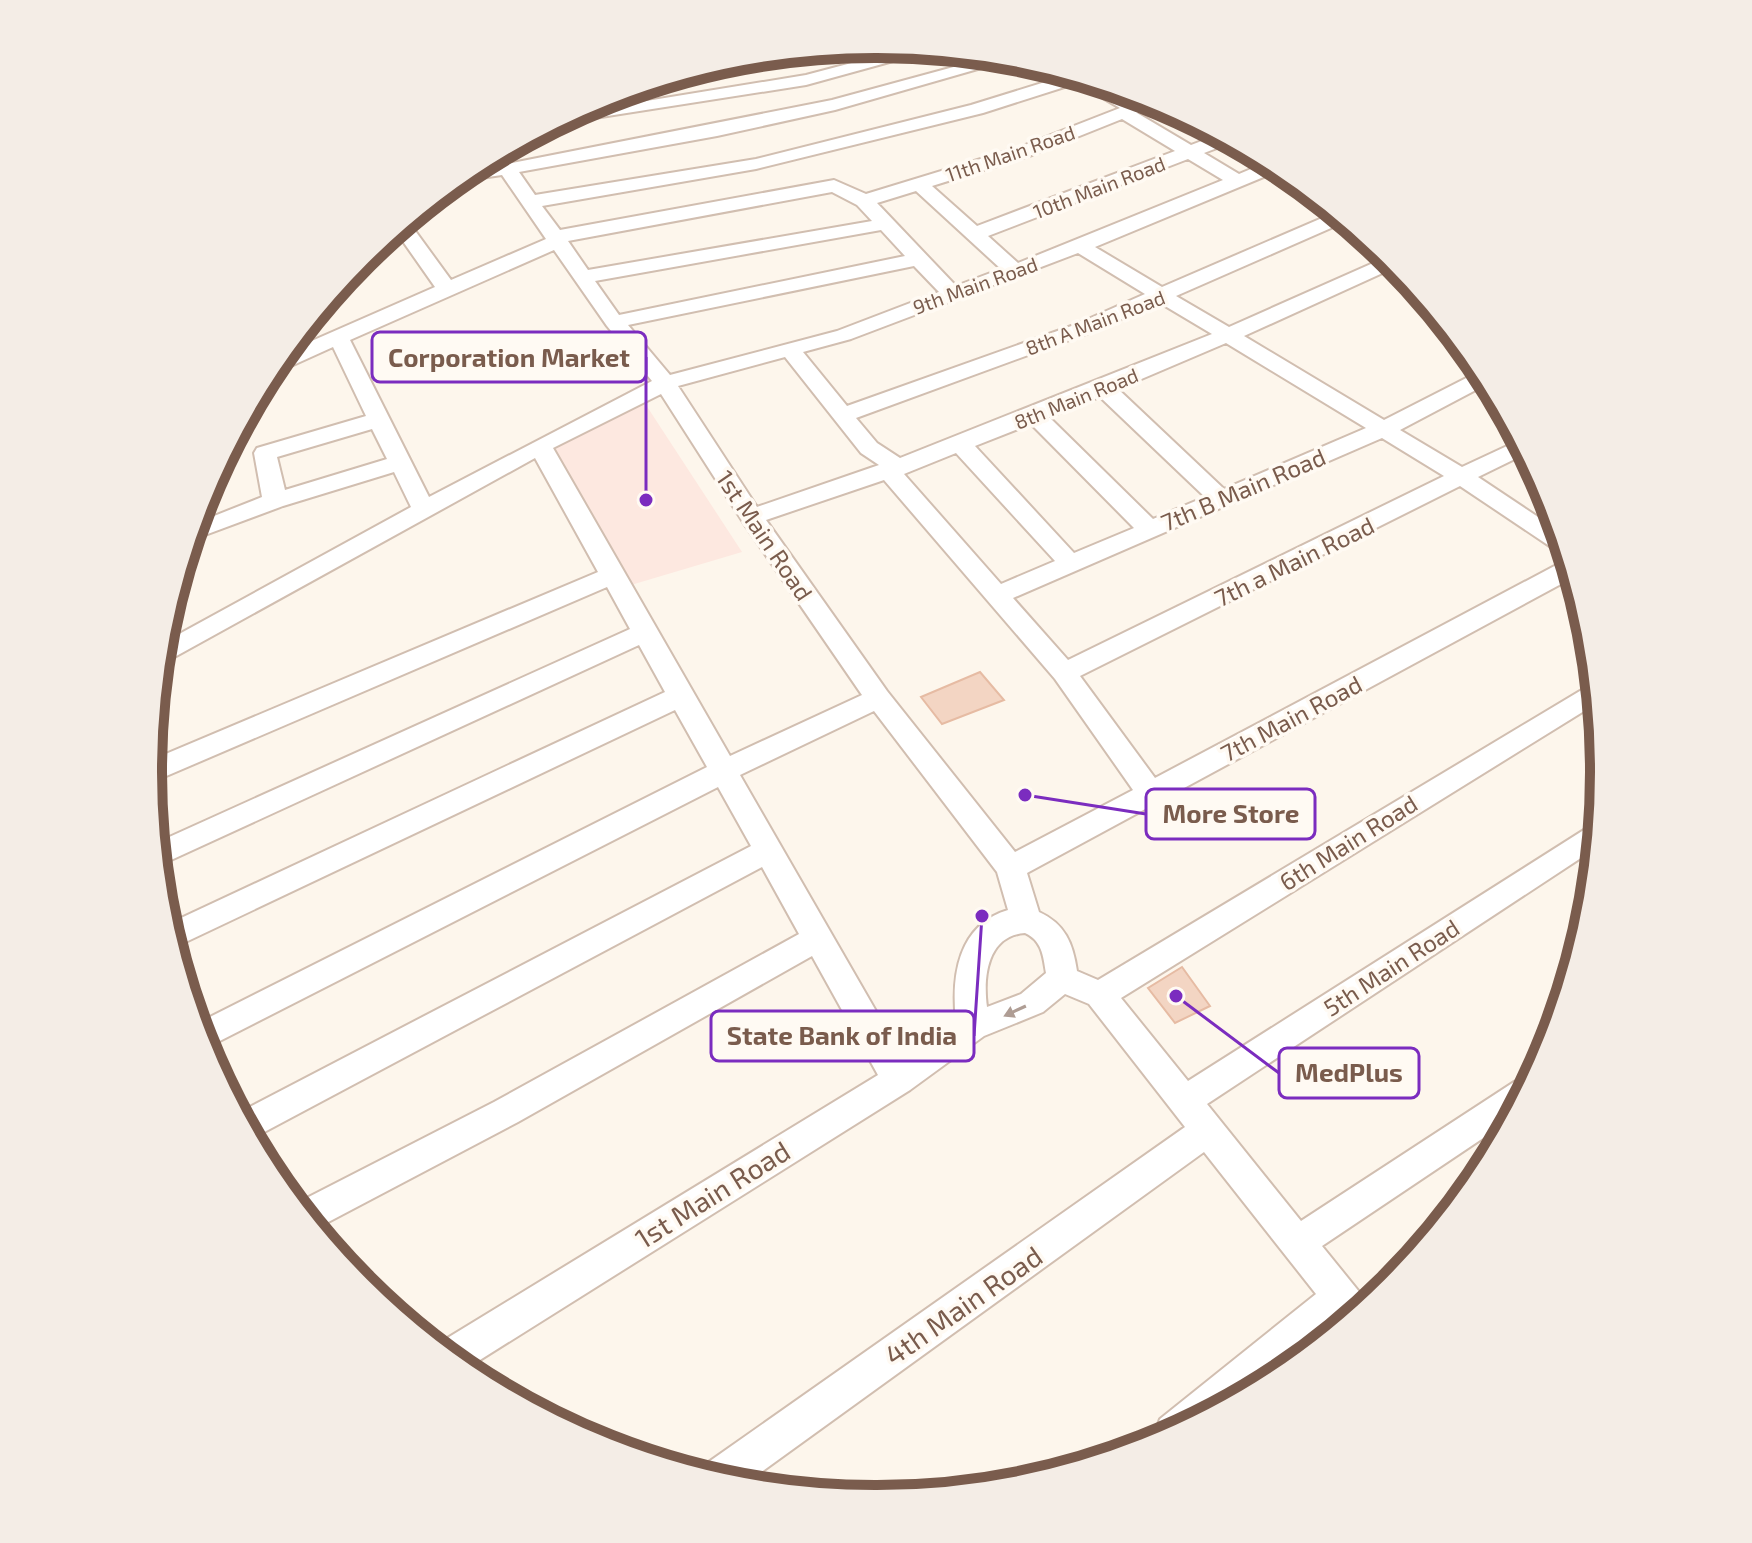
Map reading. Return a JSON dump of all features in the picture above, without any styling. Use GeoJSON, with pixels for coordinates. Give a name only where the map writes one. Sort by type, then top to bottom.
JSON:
{"type":"FeatureCollection","features":[{"type":"Feature","properties":{"kind":"street"},"geometry":{"type":"LineString","coordinates":[[601,113],[777,82],[806,80],[888,59]]}},
{"type":"Feature","properties":{"kind":"street"},"geometry":{"type":"LineString","coordinates":[[509,160],[717,131],[835,105],[977,65]]}},
{"type":"Feature","properties":{"kind":"street"},"geometry":{"type":"LineString","coordinates":[[530,202],[756,164],[963,113],[1062,82]]}},
{"type":"Feature","properties":{"kind":"street"},"geometry":{"type":"LineString","coordinates":[[1110,98],[1237,181]]}},
{"type":"Feature","properties":{"kind":"street","name":"11th Main Road"},"geometry":{"type":"LineString","coordinates":[[864,201],[1026,151],[1136,107]]}},
{"type":"Feature","properties":{"kind":"street","name":"10th Main Road"},"geometry":{"type":"LineString","coordinates":[[972,235],[1213,143]]}},
{"type":"Feature","properties":{"kind":"street","name":"1st Main Road"},"geometry":{"type":"LineString","coordinates":[[504,163],[614,322],[665,383],[751,517],[878,698],[1011,868],[1026,919]]}},
{"type":"Feature","properties":{"kind":"street","name":"9th Main Road"},"geometry":{"type":"LineString","coordinates":[[173,649],[540,446],[665,383],[844,335],[1080,246],[1261,171]]}},
{"type":"Feature","properties":{"kind":"street"},"geometry":{"type":"LineString","coordinates":[[919,184],[1014,270]]}},
{"type":"Feature","properties":{"kind":"street"},"geometry":{"type":"LineString","coordinates":[[305,344],[338,336],[556,239],[834,186],[851,191],[864,201],[951,293]]}},
{"type":"Feature","properties":{"kind":"street","name":"8th A Main Road"},"geometry":{"type":"LineString","coordinates":[[843,415],[1164,295],[1330,222]]}},
{"type":"Feature","properties":{"kind":"street"},"geometry":{"type":"LineString","coordinates":[[583,277],[885,224]]}},
{"type":"Feature","properties":{"kind":"street"},"geometry":{"type":"LineString","coordinates":[[407,234],[447,289]]}},
{"type":"Feature","properties":{"kind":"street"},"geometry":{"type":"LineString","coordinates":[[1080,246],[1464,478],[1549,535]]}},
{"type":"Feature","properties":{"kind":"street"},"geometry":{"type":"LineString","coordinates":[[614,322],[919,259]]}},
{"type":"Feature","properties":{"kind":"street","name":"8th Main Road"},"geometry":{"type":"LineString","coordinates":[[751,517],[894,470],[960,444],[1231,336],[1381,267]]}},
{"type":"Feature","properties":{"kind":"street"},"geometry":{"type":"LineString","coordinates":[[338,336],[424,510]]}},
{"type":"Feature","properties":{"kind":"street"},"geometry":{"type":"LineString","coordinates":[[790,350],[869,448],[894,470],[1064,673],[1150,793]]}},
{"type":"Feature","properties":{"kind":"street","name":"7th B Main Road"},"geometry":{"type":"LineString","coordinates":[[998,595],[1384,429],[1473,382]]}},
{"type":"Feature","properties":{"kind":"street"},"geometry":{"type":"LineString","coordinates":[[1103,387],[1220,499]]}},
{"type":"Feature","properties":{"kind":"street"},"geometry":{"type":"LineString","coordinates":[[1033,414],[1150,530]]}},
{"type":"Feature","properties":{"kind":"street"},"geometry":{"type":"LineString","coordinates":[[275,501],[265,453],[381,419]]}},
{"type":"Feature","properties":{"kind":"street"},"geometry":{"type":"LineString","coordinates":[[960,444],[1071,564]]}},
{"type":"Feature","properties":{"kind":"street"},"geometry":{"type":"LineString","coordinates":[[540,446],[898,1080]]}},
{"type":"Feature","properties":{"kind":"street","name":"7th a Main Road"},"geometry":{"type":"LineString","coordinates":[[1064,673],[1513,451]]}},
{"type":"Feature","properties":{"kind":"street"},"geometry":{"type":"LineString","coordinates":[[205,529],[275,501],[400,463]]}},
{"type":"Feature","properties":{"kind":"street","name":"7th Main Road"},"geometry":{"type":"LineString","coordinates":[[1011,868],[1561,573]]}},
{"type":"Feature","properties":{"kind":"street"},"geometry":{"type":"LineString","coordinates":[[162,767],[348,685],[613,575]]}},
{"type":"Feature","properties":{"kind":"street"},"geometry":{"type":"LineString","coordinates":[[167,850],[645,632]]}},
{"type":"Feature","properties":{"kind":"street"},"geometry":{"type":"LineString","coordinates":[[181,932],[681,696]]}},
{"type":"Feature","properties":{"kind":"street"},"geometry":{"type":"LineString","coordinates":[[212,1031],[724,771],[878,698]]}},
{"type":"Feature","properties":{"kind":"street","name":"6th Main Road"},"geometry":{"type":"LineString","coordinates":[[1100,995],[1585,698]]}},
{"type":"Feature","properties":{"kind":"street","name":"5th Main Road"},"geometry":{"type":"LineString","coordinates":[[1183,1102],[1586,840]]}},
{"type":"Feature","properties":{"kind":"street"},"geometry":{"type":"LineString","coordinates":[[254,1121],[768,850]]}},
{"type":"Feature","properties":{"kind":"street"},"geometry":{"type":"LineString","coordinates":[[973,1027],[967,990],[977,947],[992,928],[1026,919],[1042,926],[1057,944],[1062,961],[1062,978],[1100,995],[1347,1306],[1239,1385]]}},
{"type":"Feature","properties":{"kind":"street"},"geometry":{"type":"LineString","coordinates":[[315,1212],[506,1112],[818,938]]}},
{"type":"Feature","properties":{"kind":"street","name":"1st Main Road"},"geometry":{"type":"LineString","coordinates":[[460,1351],[898,1080],[973,1027],[1032,1003],[1062,978]]}},
{"type":"Feature","properties":{"kind":"street"},"geometry":{"type":"LineString","coordinates":[[1296,1244],[1506,1105]]}},
{"type":"Feature","properties":{"kind":"street","name":"4th Main Road"},"geometry":{"type":"LineString","coordinates":[[731,1470],[1208,1130]]}},
{"type":"Feature","properties":{"kind":"shaded area"},"geometry":{"type":"Polygon","coordinates":[[[644,402],[742,552],[631,585],[554,448],[644,402]]]}},
{"type":"Feature","properties":{"kind":"building"},"geometry":{"type":"Polygon","coordinates":[[[980,672],[1004,700],[942,724],[921,697],[980,672]]]}},
{"type":"Feature","properties":{"kind":"building"},"geometry":{"type":"Polygon","coordinates":[[[1182,967],[1210,1006],[1175,1023],[1148,988],[1182,967]]]}},
{"type":"Feature","properties":{"kind":"place","name":"Corporation Market"},"geometry":{"type":"Point","coordinates":[646,500]}},
{"type":"Feature","properties":{"kind":"place","name":"More Store"},"geometry":{"type":"Point","coordinates":[1025,795]}},
{"type":"Feature","properties":{"kind":"place","name":"State Bank of India"},"geometry":{"type":"Point","coordinates":[982,916]}},
{"type":"Feature","properties":{"kind":"place","name":"MedPlus"},"geometry":{"type":"Point","coordinates":[1176,996]}}]}
